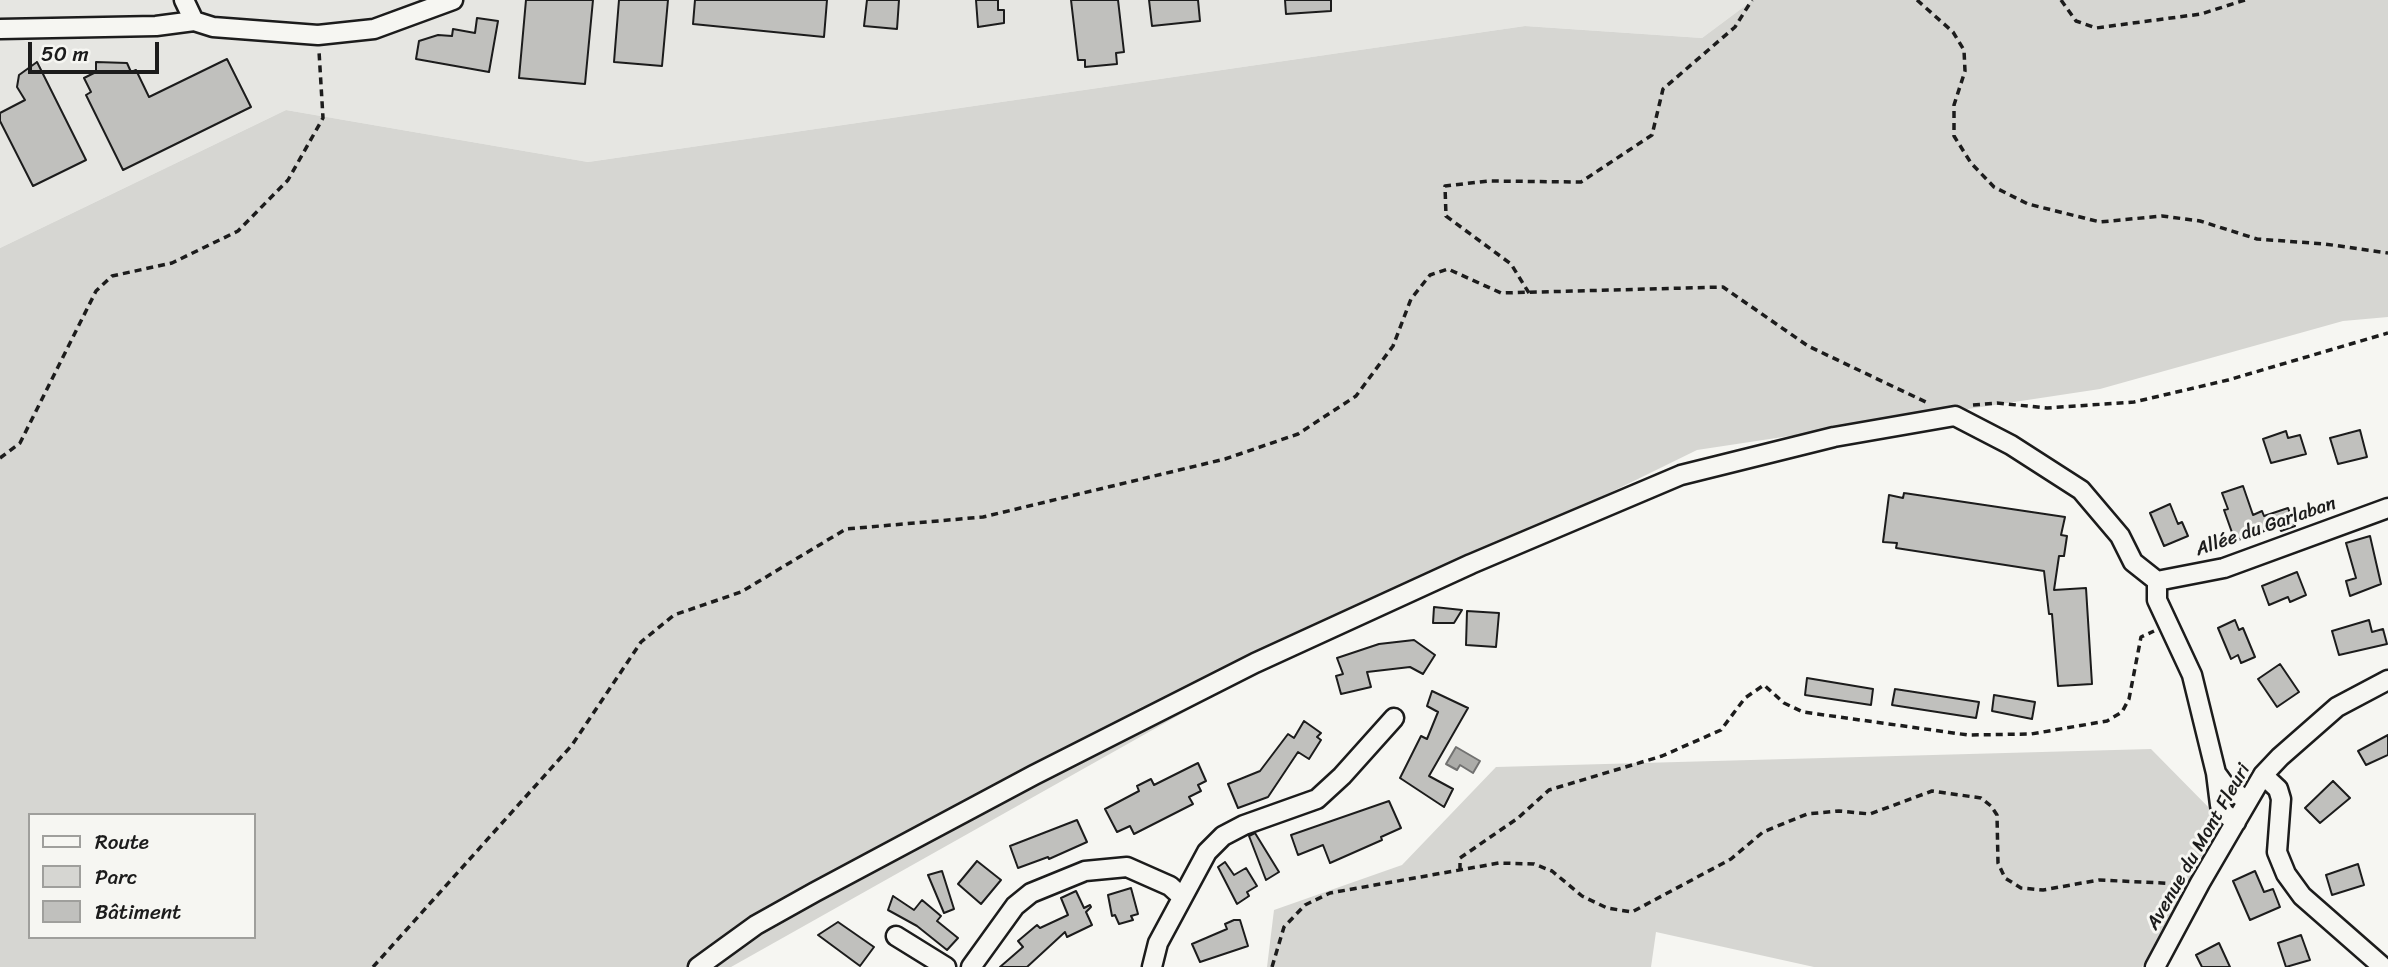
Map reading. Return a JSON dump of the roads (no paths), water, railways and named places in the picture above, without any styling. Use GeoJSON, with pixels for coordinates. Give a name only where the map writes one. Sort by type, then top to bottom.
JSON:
{"type":"FeatureCollection","features":[{"type":"Feature","properties":{"kind":"street"},"geometry":{"type":"LineString","coordinates":[[184,0],[194,21]]}},
{"type":"Feature","properties":{"kind":"street"},"geometry":{"type":"LineString","coordinates":[[0,29],[156,26],[194,21],[213,27],[318,35],[374,29],[453,0]]}},
{"type":"Feature","properties":{"kind":"street"},"geometry":{"type":"LineString","coordinates":[[698,967],[756,925],[1034,775],[1255,663],[1472,564],[1681,475],[1834,437],[1955,416],[2011,445],[2081,491],[2120,536],[2133,562],[2157,582],[2157,600],[2192,674],[2216,773],[2220,805],[2224,813],[2236,822]]}},
{"type":"Feature","properties":{"kind":"street","name":"Allée du Garlaban"},"geometry":{"type":"LineString","coordinates":[[2157,582],[2224,568],[2388,508]]}},
{"type":"Feature","properties":{"kind":"street","name":"Avenue du Mont Fleuri"},"geometry":{"type":"LineString","coordinates":[[2155,967],[2197,886],[2263,775],[2337,707],[2388,680]]}},
{"type":"Feature","properties":{"kind":"street"},"geometry":{"type":"LineString","coordinates":[[1152,967],[1158,943],[1207,852],[1223,836],[1244,825],[1317,799],[1342,776],[1394,718]]}},
{"type":"Feature","properties":{"kind":"street"},"geometry":{"type":"LineString","coordinates":[[2216,773],[2224,784],[2247,801]]}},
{"type":"Feature","properties":{"kind":"street"},"geometry":{"type":"LineString","coordinates":[[2263,775],[2278,789],[2281,799],[2277,844],[2286,874],[2302,896],[2383,967]]}},
{"type":"Feature","properties":{"kind":"street"},"geometry":{"type":"LineString","coordinates":[[971,967],[1015,906],[1031,893],[1085,871],[1127,867],[1170,886],[1181,896]]}},
{"type":"Feature","properties":{"kind":"street"},"geometry":{"type":"LineString","coordinates":[[897,936],[946,967]]}}]}
